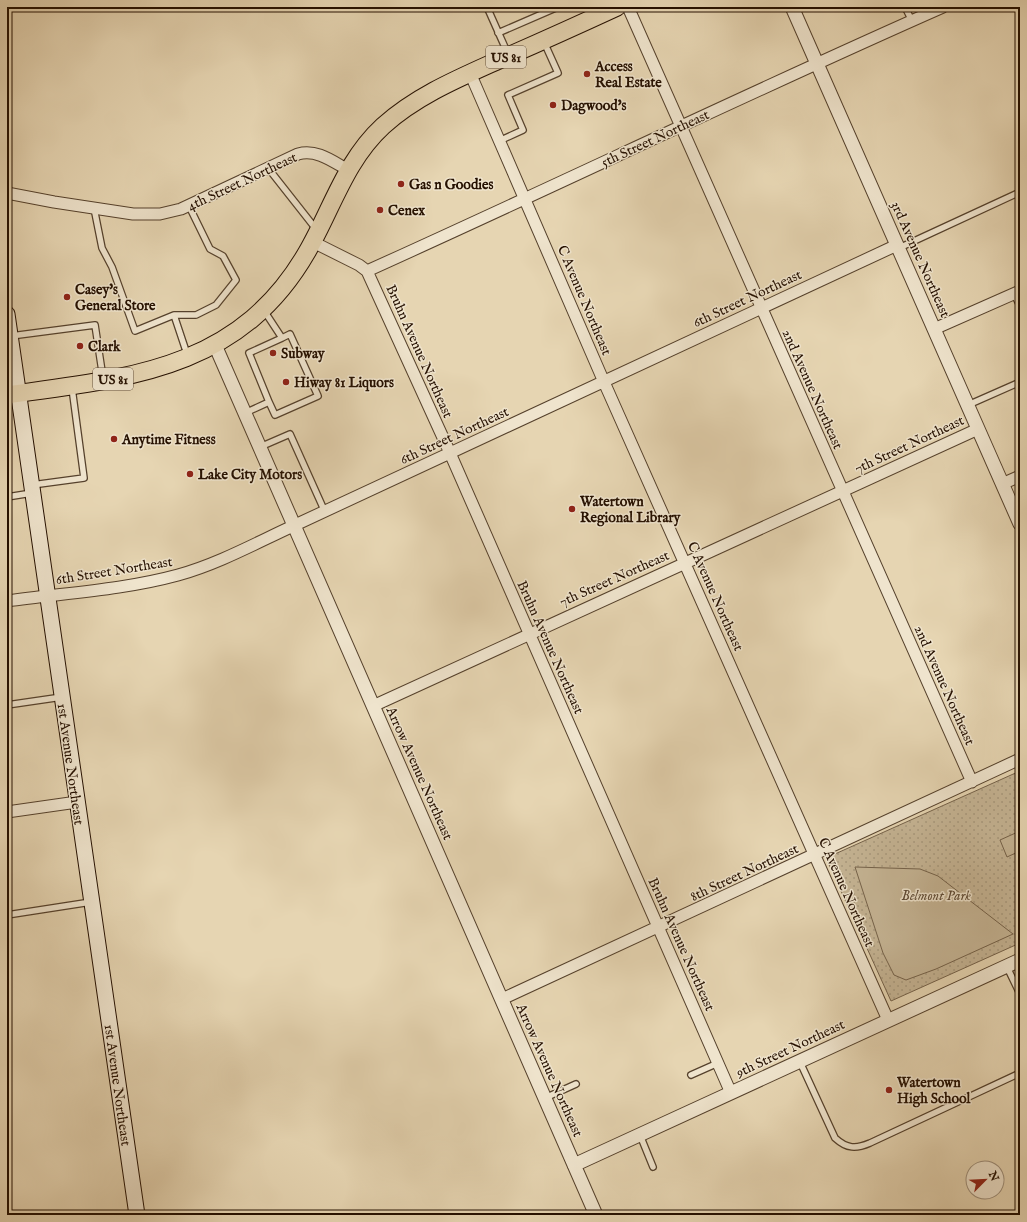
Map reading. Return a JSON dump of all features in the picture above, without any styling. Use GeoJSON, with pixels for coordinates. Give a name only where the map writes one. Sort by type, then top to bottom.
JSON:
{"type":"FeatureCollection","features":[{"type":"Feature","properties":{"kind":"main road","name":"US 81"},"geometry":{"type":"LineString","coordinates":[[13,394],[103,381],[140,373],[188,357],[215,345],[243,327],[263,309],[285,285],[315,237],[348,170],[371,138],[398,114],[434,91],[470,73],[611,8]]}},
{"type":"Feature","properties":{"kind":"main road","name":"1st Avenue Northeast"},"geometry":{"type":"LineString","coordinates":[[7,317],[10,336],[13,394],[32,489],[137,1215]]}},
{"type":"Feature","properties":{"kind":"street","name":"2nd Avenue Northeast"},"geometry":{"type":"LineString","coordinates":[[628,7],[972,782]]}},
{"type":"Feature","properties":{"kind":"street","name":"3rd Avenue Northeast"},"geometry":{"type":"LineString","coordinates":[[792,7],[1020,524]]}},
{"type":"Feature","properties":{"kind":"street","name":"5th Street Northeast"},"geometry":{"type":"LineString","coordinates":[[368,271],[817,62],[943,7]]}},
{"type":"Feature","properties":{"kind":"street","name":"C Avenue Northeast"},"geometry":{"type":"LineString","coordinates":[[470,73],[604,382],[888,1020]]}},
{"type":"Feature","properties":{"kind":"street","name":"4th Street Northeast"},"geometry":{"type":"LineString","coordinates":[[7,193],[94,208],[147,215],[169,213],[189,206],[268,168],[308,152],[318,153],[348,170]]}},
{"type":"Feature","properties":{"kind":"street"},"geometry":{"type":"LineString","coordinates":[[315,237],[368,271]]}},
{"type":"Feature","properties":{"kind":"street","name":"6th Street Northeast"},"geometry":{"type":"LineString","coordinates":[[7,601],[140,584],[180,574],[221,559],[761,308],[898,247]]}},
{"type":"Feature","properties":{"kind":"street","name":"Bruhn Avenue Northeast"},"geometry":{"type":"LineString","coordinates":[[368,271],[450,453],[731,1093]]}},
{"type":"Feature","properties":{"kind":"street"},"geometry":{"type":"LineString","coordinates":[[934,329],[1017,292]]}},
{"type":"Feature","properties":{"kind":"street","name":"Arrow Avenue Northeast"},"geometry":{"type":"LineString","coordinates":[[215,345],[596,1215]]}},
{"type":"Feature","properties":{"kind":"street","name":"7th Street Northeast"},"geometry":{"type":"LineString","coordinates":[[373,706],[978,428]]}},
{"type":"Feature","properties":{"kind":"street"},"geometry":{"type":"LineString","coordinates":[[1002,484],[1020,476]]}},
{"type":"Feature","properties":{"kind":"street","name":"8th Street Northeast"},"geometry":{"type":"LineString","coordinates":[[502,999],[815,856],[1020,760]]}},
{"type":"Feature","properties":{"kind":"street"},"geometry":{"type":"LineString","coordinates":[[7,812],[77,802]]}},
{"type":"Feature","properties":{"kind":"street","name":"9th Street Northeast"},"geometry":{"type":"LineString","coordinates":[[574,1165],[1020,960]]}},
{"type":"Feature","properties":{"kind":"lane"},"geometry":{"type":"LineString","coordinates":[[487,7],[508,56]]}},
{"type":"Feature","properties":{"kind":"lane"},"geometry":{"type":"LineString","coordinates":[[498,33],[558,7]]}},
{"type":"Feature","properties":{"kind":"lane"},"geometry":{"type":"LineString","coordinates":[[906,7],[912,21]]}},
{"type":"Feature","properties":{"kind":"lane"},"geometry":{"type":"LineString","coordinates":[[499,141],[523,130],[508,96],[558,73],[543,40]]}},
{"type":"Feature","properties":{"kind":"lane"},"geometry":{"type":"LineString","coordinates":[[268,168],[315,237]]}},
{"type":"Feature","properties":{"kind":"lane"},"geometry":{"type":"LineString","coordinates":[[898,247],[1020,192]]}},
{"type":"Feature","properties":{"kind":"lane"},"geometry":{"type":"LineString","coordinates":[[94,208],[102,248],[112,268],[135,331],[174,315],[196,315],[216,305],[236,280],[223,256],[210,249],[189,206]]}},
{"type":"Feature","properties":{"kind":"lane"},"geometry":{"type":"LineString","coordinates":[[1017,292],[1020,306]]}},
{"type":"Feature","properties":{"kind":"lane"},"geometry":{"type":"LineString","coordinates":[[263,309],[282,338]]}},
{"type":"Feature","properties":{"kind":"lane"},"geometry":{"type":"LineString","coordinates":[[174,315],[188,357]]}},
{"type":"Feature","properties":{"kind":"lane"},"geometry":{"type":"LineString","coordinates":[[10,336],[95,325],[103,381]]}},
{"type":"Feature","properties":{"kind":"lane"},"geometry":{"type":"LineString","coordinates":[[290,334],[318,396],[275,415],[249,353],[282,338],[290,334]]}},
{"type":"Feature","properties":{"kind":"lane"},"geometry":{"type":"LineString","coordinates":[[968,405],[1020,382]]}},
{"type":"Feature","properties":{"kind":"lane"},"geometry":{"type":"LineString","coordinates":[[7,496],[84,478],[72,386]]}},
{"type":"Feature","properties":{"kind":"lane"},"geometry":{"type":"LineString","coordinates":[[244,413],[269,402]]}},
{"type":"Feature","properties":{"kind":"lane"},"geometry":{"type":"LineString","coordinates":[[259,447],[290,434],[324,512]]}},
{"type":"Feature","properties":{"kind":"lane"},"geometry":{"type":"LineString","coordinates":[[7,705],[62,697]]}},
{"type":"Feature","properties":{"kind":"lane"},"geometry":{"type":"LineString","coordinates":[[7,915],[91,902]]}},
{"type":"Feature","properties":{"kind":"lane"},"geometry":{"type":"LineString","coordinates":[[1006,966],[1020,994]]}},
{"type":"Feature","properties":{"kind":"lane"},"geometry":{"type":"LineString","coordinates":[[799,1062],[835,1138],[843,1145],[851,1148],[860,1147],[870,1143],[1020,1073]]}},
{"type":"Feature","properties":{"kind":"lane"},"geometry":{"type":"LineString","coordinates":[[691,1075],[718,1063]]}},
{"type":"Feature","properties":{"kind":"lane"},"geometry":{"type":"LineString","coordinates":[[545,1098],[576,1084]]}},
{"type":"Feature","properties":{"kind":"lane"},"geometry":{"type":"LineString","coordinates":[[640,1135],[653,1167]]}},
{"type":"Feature","properties":{"kind":"green space","name":"Belmont Park"},"geometry":{"type":"Polygon","coordinates":[[[1020,771],[1020,943],[891,1001],[826,858],[1020,771]]]}},
{"type":"Feature","properties":{"kind":"green space"},"geometry":{"type":"Polygon","coordinates":[[[1020,831],[1020,851],[1007,857],[1000,840],[1020,831]]]}},
{"type":"Feature","properties":{"kind":"green space"},"geometry":{"type":"Polygon","coordinates":[[[855,867],[920,869],[938,876],[1013,934],[936,969],[906,980],[894,975],[883,953],[855,867]]]}},
{"type":"Feature","properties":{"kind":"place","name":"Access Real Estate"},"geometry":{"type":"Point","coordinates":[587,74]}},
{"type":"Feature","properties":{"kind":"place","name":"Dagwood's"},"geometry":{"type":"Point","coordinates":[553,105]}},
{"type":"Feature","properties":{"kind":"place","name":"Gas n Goodies"},"geometry":{"type":"Point","coordinates":[401,184]}},
{"type":"Feature","properties":{"kind":"place","name":"Cenex"},"geometry":{"type":"Point","coordinates":[380,210]}},
{"type":"Feature","properties":{"kind":"place","name":"Casey's General Store"},"geometry":{"type":"Point","coordinates":[67,297]}},
{"type":"Feature","properties":{"kind":"place","name":"Clark"},"geometry":{"type":"Point","coordinates":[80,346]}},
{"type":"Feature","properties":{"kind":"place","name":"Subway"},"geometry":{"type":"Point","coordinates":[273,353]}},
{"type":"Feature","properties":{"kind":"place","name":"Hiway 81 Liquors"},"geometry":{"type":"Point","coordinates":[286,382]}},
{"type":"Feature","properties":{"kind":"place","name":"Anytime Fitness"},"geometry":{"type":"Point","coordinates":[114,439]}},
{"type":"Feature","properties":{"kind":"place","name":"Lake City Motors"},"geometry":{"type":"Point","coordinates":[190,474]}},
{"type":"Feature","properties":{"kind":"place","name":"Watertown Regional Library"},"geometry":{"type":"Point","coordinates":[572,509]}},
{"type":"Feature","properties":{"kind":"place","name":"Watertown High School"},"geometry":{"type":"Point","coordinates":[889,1090]}}]}
